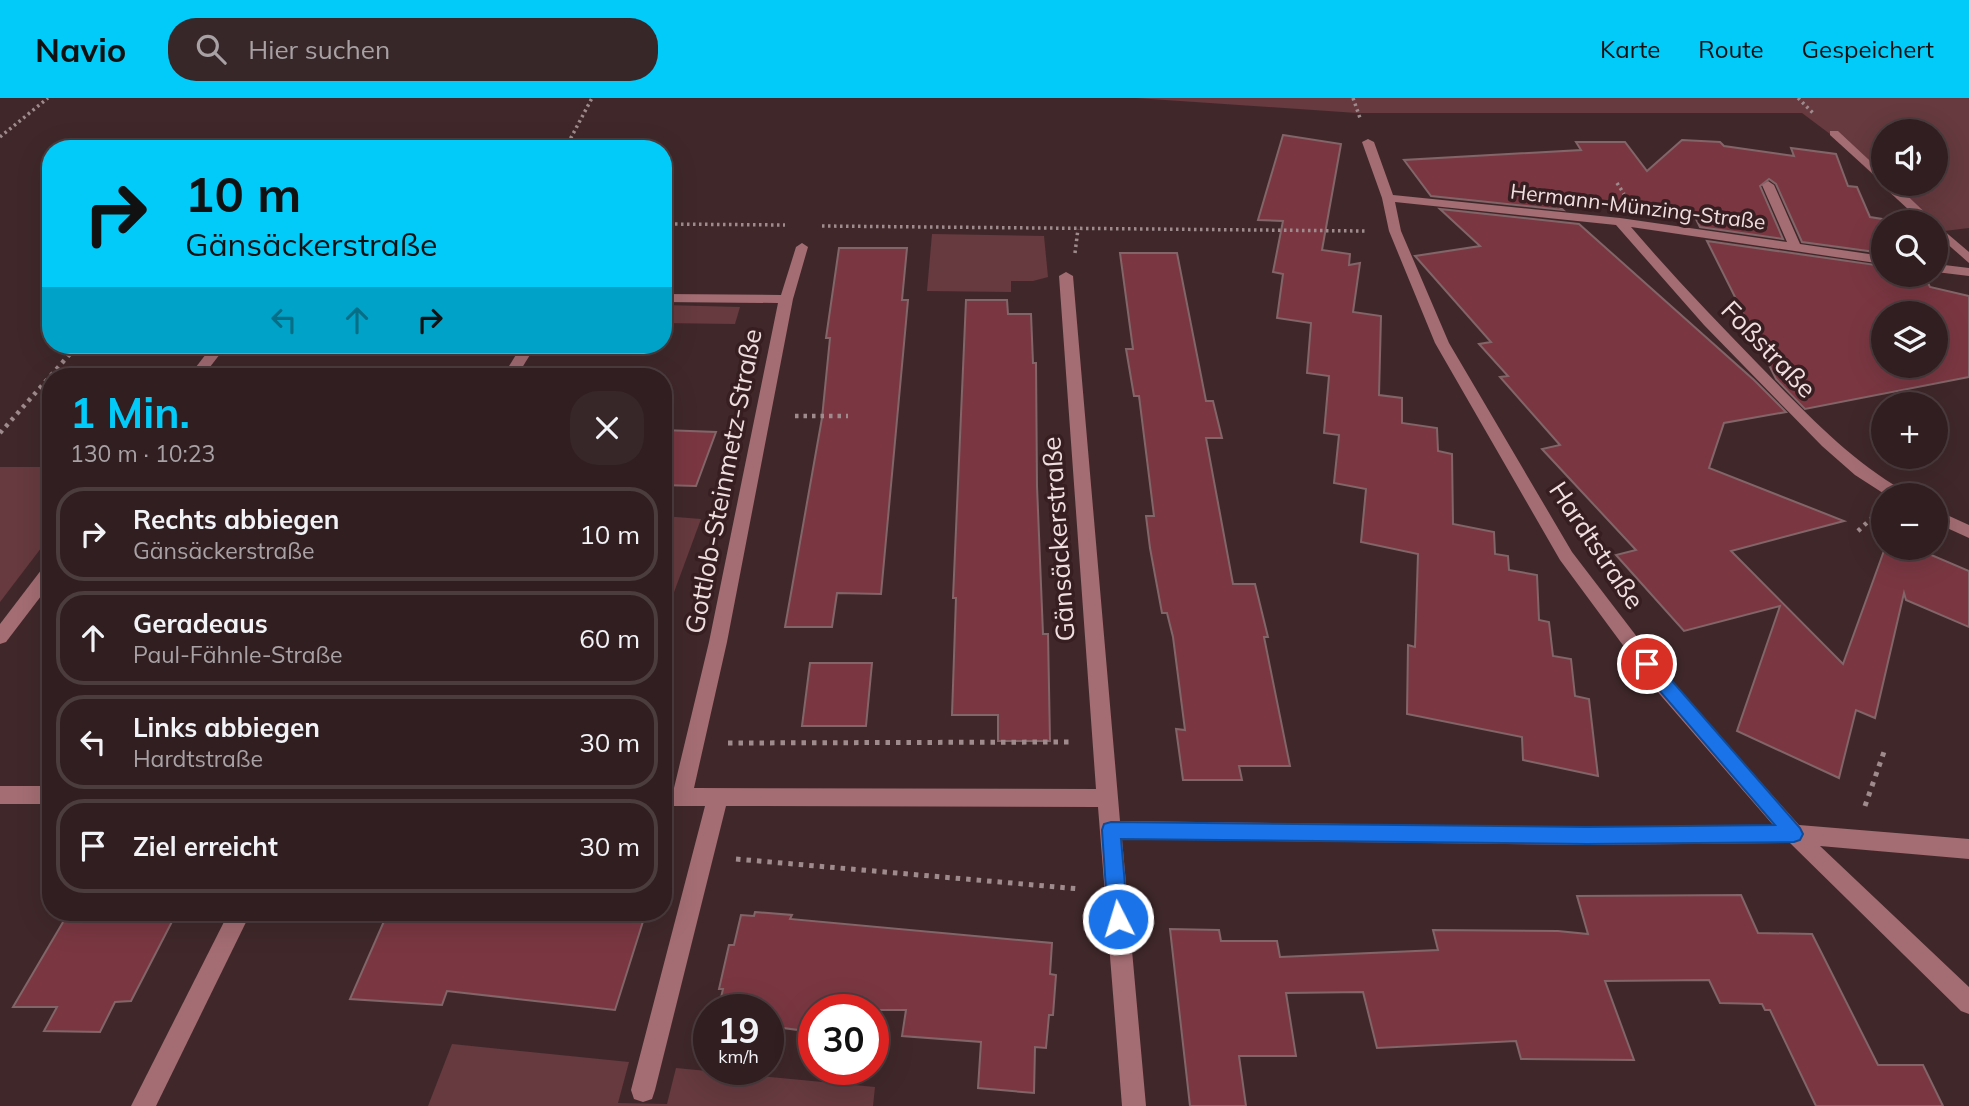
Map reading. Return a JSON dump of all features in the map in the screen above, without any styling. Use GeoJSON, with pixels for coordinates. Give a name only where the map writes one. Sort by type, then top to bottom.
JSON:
{"type":"FeatureCollection","features":[{"type":"Feature","properties":{"kind":"street"},"geometry":{"type":"LineString","coordinates":[[1834,133],[1871,168]]}},
{"type":"Feature","properties":{"kind":"street","name":"Hardtstraße"},"geometry":{"type":"LineString","coordinates":[[1368,142],[1388,198],[1395,231],[1442,343],[1566,556],[1663,685],[1794,834],[1969,1003]]}},
{"type":"Feature","properties":{"kind":"street"},"geometry":{"type":"LineString","coordinates":[[1768,185],[1795,247]]}},
{"type":"Feature","properties":{"kind":"street"},"geometry":{"type":"LineString","coordinates":[[1901,196],[1916,210]]}},
{"type":"Feature","properties":{"kind":"street","name":"Hermann-Münzing-Straße"},"geometry":{"type":"LineString","coordinates":[[1388,198],[1620,222],[1871,258]]}},
{"type":"Feature","properties":{"kind":"street","name":"Foßstraße"},"geometry":{"type":"LineString","coordinates":[[1620,222],[1678,290],[1821,438],[1877,483]]}},
{"type":"Feature","properties":{"kind":"street"},"geometry":{"type":"LineString","coordinates":[[1948,240],[1969,259]]}},
{"type":"Feature","properties":{"kind":"street","name":"Gottlob-Steinmetz-Straße"},"geometry":{"type":"LineString","coordinates":[[673,797],[695,743],[786,299],[802,247]]}},
{"type":"Feature","properties":{"kind":"street"},"geometry":{"type":"LineString","coordinates":[[1948,269],[1969,272]]}},
{"type":"Feature","properties":{"kind":"street","name":"Gänsäckerstraße"},"geometry":{"type":"LineString","coordinates":[[1066,275],[1102,742],[1134,1106]]}},
{"type":"Feature","properties":{"kind":"street","name":"Gottlob-Steinmetz-Straße"},"geometry":{"type":"LineString","coordinates":[[672,298],[786,299]]}},
{"type":"Feature","properties":{"kind":"street"},"geometry":{"type":"LineString","coordinates":[[202,368],[213,354]]}},
{"type":"Feature","properties":{"kind":"street"},"geometry":{"type":"LineString","coordinates":[[1948,522],[1969,532]]}},
{"type":"Feature","properties":{"kind":"street"},"geometry":{"type":"LineString","coordinates":[[0,637],[42,582]]}},
{"type":"Feature","properties":{"kind":"street"},"geometry":{"type":"LineString","coordinates":[[0,795],[42,795]]}},
{"type":"Feature","properties":{"kind":"street"},"geometry":{"type":"LineString","coordinates":[[643,1090],[705,856],[718,796]]}},
{"type":"Feature","properties":{"kind":"street"},"geometry":{"type":"LineString","coordinates":[[673,797],[1107,799]]}},
{"type":"Feature","properties":{"kind":"street"},"geometry":{"type":"LineString","coordinates":[[1111,830],[1587,836],[1794,834],[1969,849]]}},
{"type":"Feature","properties":{"kind":"street"},"geometry":{"type":"LineString","coordinates":[[143,1106],[236,921]]}},
{"type":"Feature","properties":{"kind":"path"},"geometry":{"type":"LineString","coordinates":[[0,137],[48,98]]}},
{"type":"Feature","properties":{"kind":"path"},"geometry":{"type":"LineString","coordinates":[[570,140],[592,98]]}},
{"type":"Feature","properties":{"kind":"path"},"geometry":{"type":"LineString","coordinates":[[672,225],[793,225]]}},
{"type":"Feature","properties":{"kind":"path"},"geometry":{"type":"LineString","coordinates":[[820,226],[1395,231]]}},
{"type":"Feature","properties":{"kind":"path"},"geometry":{"type":"LineString","coordinates":[[58,368],[71,354]]}},
{"type":"Feature","properties":{"kind":"path"},"geometry":{"type":"LineString","coordinates":[[0,433],[42,386]]}},
{"type":"Feature","properties":{"kind":"path"},"geometry":{"type":"LineString","coordinates":[[762,419],[848,416]]}},
{"type":"Feature","properties":{"kind":"path"},"geometry":{"type":"LineString","coordinates":[[1858,531],[1871,519]]}},
{"type":"Feature","properties":{"kind":"path"},"geometry":{"type":"LineString","coordinates":[[695,743],[1102,742]]}},
{"type":"Feature","properties":{"kind":"path"},"geometry":{"type":"LineString","coordinates":[[1885,749],[1864,810],[1886,842]]}},
{"type":"Feature","properties":{"kind":"path"},"geometry":{"type":"LineString","coordinates":[[705,856],[1116,892]]}},
{"type":"Feature","properties":{"kind":"shaded area"},"geometry":{"type":"Polygon","coordinates":[[[1136,98],[1969,98],[1969,228],[1948,231],[1948,210],[1910,210],[1896,196],[1948,196],[1948,119],[1871,119],[1871,173],[1830,134],[1802,113],[1357,113],[1136,98]]]}},
{"type":"Feature","properties":{"kind":"shaded area"},"geometry":{"type":"Polygon","coordinates":[[[932,234],[1044,236],[1048,277],[1033,281],[1011,281],[1011,292],[927,291],[932,234]]]}},
{"type":"Feature","properties":{"kind":"shaded area"},"geometry":{"type":"Polygon","coordinates":[[[672,305],[740,307],[735,324],[672,323],[672,305]]]}},
{"type":"Feature","properties":{"kind":"shaded area"},"geometry":{"type":"Polygon","coordinates":[[[0,467],[42,467],[42,547],[0,602],[0,467]]]}},
{"type":"Feature","properties":{"kind":"shaded area"},"geometry":{"type":"Polygon","coordinates":[[[672,517],[701,519],[672,598],[672,517]]]}},
{"type":"Feature","properties":{"kind":"shaded area"},"geometry":{"type":"Polygon","coordinates":[[[452,1044],[629,1062],[618,1103],[667,1104],[676,1068],[693,1070],[693,1085],[784,1085],[784,1078],[798,1080],[798,1085],[875,1087],[873,1106],[428,1106],[452,1044]]]}},
{"type":"Feature","properties":{"kind":"building"},"geometry":{"type":"Polygon","coordinates":[[[1283,135],[1341,144],[1322,250],[1350,254],[1349,265],[1360,263],[1353,312],[1381,316],[1379,395],[1402,398],[1402,423],[1437,428],[1438,451],[1452,454],[1453,524],[1494,532],[1495,554],[1508,556],[1509,570],[1537,575],[1539,620],[1549,622],[1553,656],[1571,659],[1575,696],[1589,699],[1598,776],[1523,760],[1522,737],[1407,714],[1408,645],[1415,647],[1418,554],[1361,542],[1366,489],[1334,483],[1339,435],[1324,433],[1329,376],[1307,373],[1311,323],[1277,318],[1283,274],[1273,272],[1283,221],[1258,220],[1283,135]]]}},
{"type":"Feature","properties":{"kind":"building"},"geometry":{"type":"Polygon","coordinates":[[[1682,140],[1720,142],[1724,146],[1794,156],[1791,148],[1836,154],[1848,186],[1857,187],[1871,217],[1871,251],[1802,242],[1776,184],[1769,179],[1760,186],[1783,239],[1700,227],[1693,213],[1546,195],[1563,210],[1431,196],[1404,160],[1581,150],[1576,142],[1625,142],[1647,171],[1682,140]]]}},
{"type":"Feature","properties":{"kind":"building"},"geometry":{"type":"Polygon","coordinates":[[[1440,209],[1579,224],[1754,380],[1786,412],[1724,423],[1709,468],[1844,521],[1731,551],[1843,664],[1881,560],[1943,560],[1969,571],[1969,627],[1906,600],[1904,593],[1875,718],[1856,710],[1839,778],[1737,731],[1780,606],[1684,631],[1616,555],[1636,550],[1542,449],[1560,445],[1500,377],[1508,376],[1479,344],[1491,342],[1415,256],[1480,246],[1440,209]]]}},
{"type":"Feature","properties":{"kind":"building"},"geometry":{"type":"Polygon","coordinates":[[[1707,241],[1871,264],[1871,287],[1930,287],[1969,296],[1969,377],[1892,392],[1871,392],[1871,396],[1805,409],[1776,379],[1707,241]]]}},
{"type":"Feature","properties":{"kind":"building"},"geometry":{"type":"Polygon","coordinates":[[[839,248],[907,248],[902,300],[908,300],[881,594],[837,593],[832,627],[785,627],[822,418],[830,338],[826,338],[839,248]]]}},
{"type":"Feature","properties":{"kind":"building"},"geometry":{"type":"Polygon","coordinates":[[[1120,253],[1177,253],[1206,401],[1213,401],[1222,438],[1206,438],[1233,584],[1255,584],[1268,637],[1264,637],[1290,766],[1239,766],[1242,780],[1183,780],[1176,729],[1185,730],[1173,637],[1167,613],[1162,613],[1150,548],[1146,516],[1154,516],[1139,396],[1134,396],[1126,349],[1133,349],[1120,253]]]}},
{"type":"Feature","properties":{"kind":"building"},"geometry":{"type":"Polygon","coordinates":[[[966,300],[1007,300],[1008,314],[1031,314],[1033,363],[1036,363],[1037,486],[1043,634],[1048,634],[1050,741],[998,741],[998,715],[952,715],[956,598],[953,598],[966,300]]]}},
{"type":"Feature","properties":{"kind":"building"},"geometry":{"type":"Polygon","coordinates":[[[672,430],[716,432],[696,486],[672,485],[672,430]]]}},
{"type":"Feature","properties":{"kind":"building"},"geometry":{"type":"Polygon","coordinates":[[[810,663],[872,663],[866,726],[802,726],[810,663]]]}},
{"type":"Feature","properties":{"kind":"building"},"geometry":{"type":"Polygon","coordinates":[[[1741,895],[1758,933],[1812,934],[1878,1065],[1923,1065],[1943,1106],[1816,1106],[1770,1010],[1765,1010],[1762,1004],[1720,1003],[1709,980],[1605,981],[1634,1060],[1521,1059],[1516,1041],[1377,1048],[1363,992],[1286,993],[1296,1056],[1239,1056],[1246,1106],[1190,1106],[1170,929],[1219,930],[1221,941],[1277,941],[1280,957],[1438,950],[1433,930],[1558,931],[1588,934],[1577,896],[1741,895]]]}},
{"type":"Feature","properties":{"kind":"building"},"geometry":{"type":"Polygon","coordinates":[[[755,912],[792,915],[790,919],[1052,943],[1050,974],[1056,975],[1053,1015],[1049,1015],[1046,1048],[1035,1047],[1034,1093],[978,1088],[981,1042],[902,1036],[906,1010],[889,1010],[889,994],[798,994],[798,1030],[784,1028],[784,994],[722,994],[723,989],[719,989],[729,945],[734,945],[741,915],[754,916],[755,912]]]}},
{"type":"Feature","properties":{"kind":"building"},"geometry":{"type":"Polygon","coordinates":[[[64,921],[172,921],[131,1001],[115,1002],[100,1032],[44,1031],[57,1007],[13,1007],[64,921]]]}},
{"type":"Feature","properties":{"kind":"building"},"geometry":{"type":"Polygon","coordinates":[[[384,921],[643,921],[615,1010],[447,991],[442,1005],[350,999],[384,921]]]}},
{"type":"Feature","properties":{"kind":"route"},"geometry":{"type":"LineString","coordinates":[[1118,919],[1111,830],[1587,836],[1794,834],[1647,664]]}}]}
